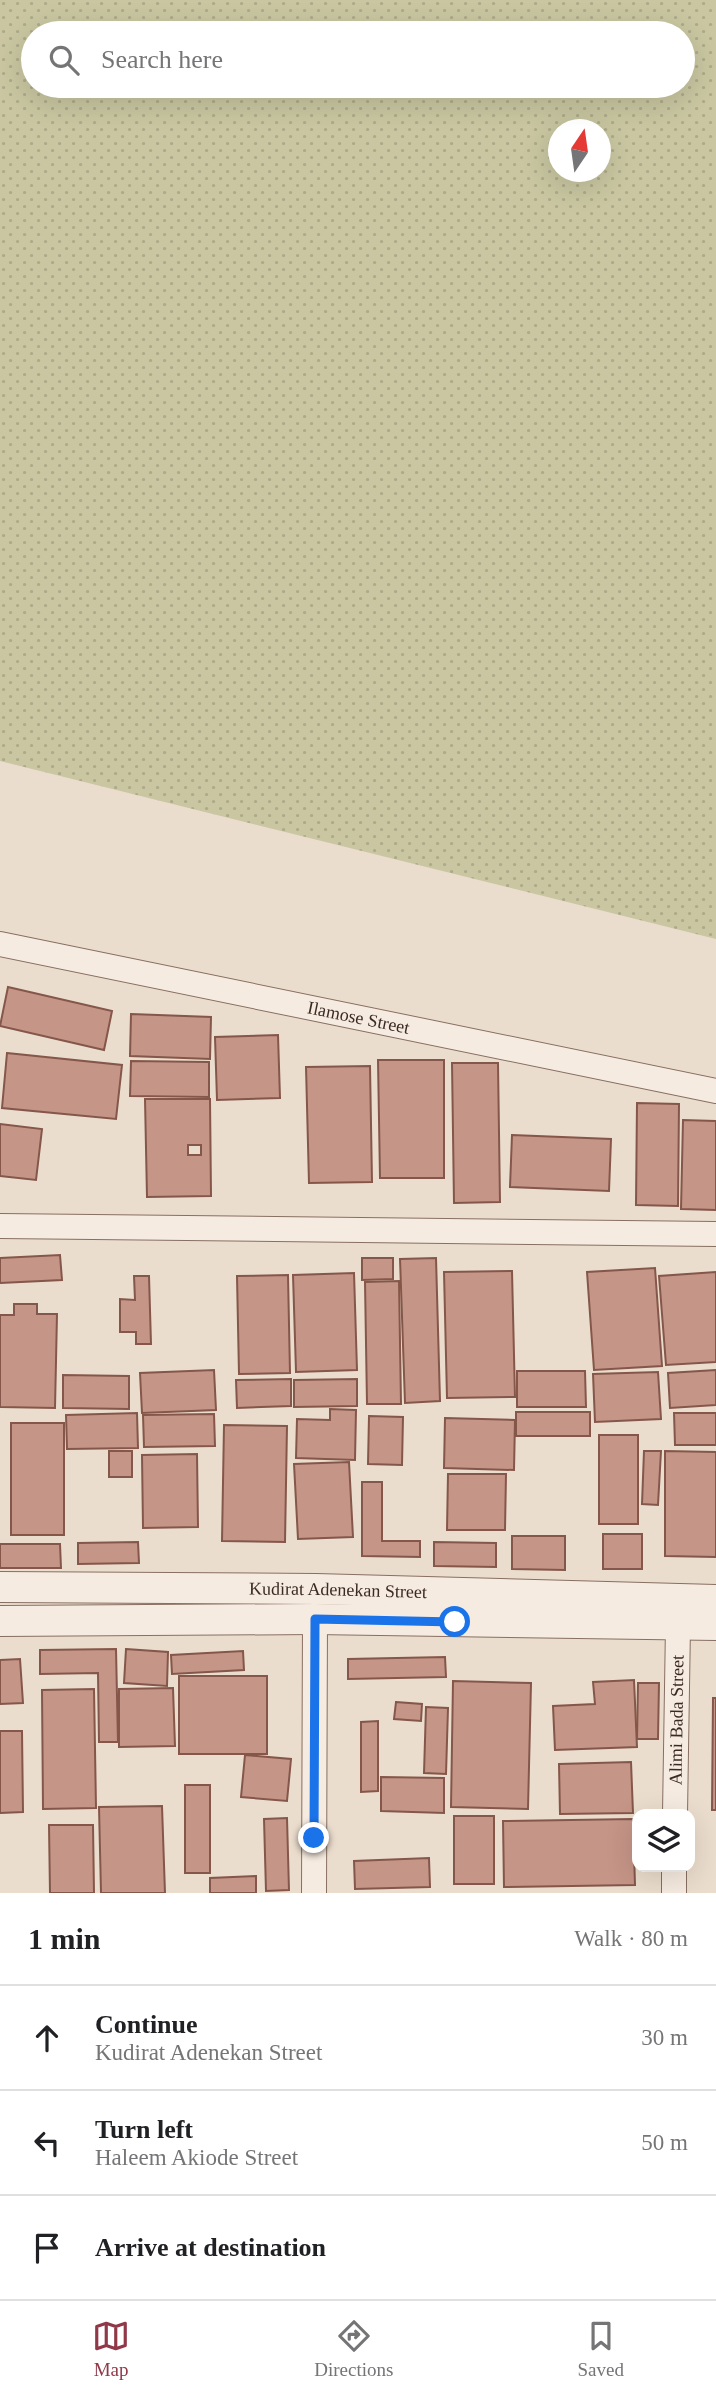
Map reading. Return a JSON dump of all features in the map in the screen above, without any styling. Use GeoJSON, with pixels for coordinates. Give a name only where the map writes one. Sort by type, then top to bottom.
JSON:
{"type":"FeatureCollection","features":[{"type":"Feature","properties":{"kind":"street","name":"Ilamose Street"},"geometry":{"type":"LineString","coordinates":[[0,944],[716,1091]]}},
{"type":"Feature","properties":{"kind":"street"},"geometry":{"type":"LineString","coordinates":[[0,1226],[716,1234]]}},
{"type":"Feature","properties":{"kind":"street","name":"Kudirat Adenekan Street"},"geometry":{"type":"LineString","coordinates":[[0,1587],[316,1589],[716,1600]]}},
{"type":"Feature","properties":{"kind":"street"},"geometry":{"type":"LineString","coordinates":[[314,1893],[315,1619]]}},
{"type":"Feature","properties":{"kind":"street","name":"Kudirat Adenekan Street"},"geometry":{"type":"LineString","coordinates":[[0,1621],[315,1619],[716,1625]]}},
{"type":"Feature","properties":{"kind":"street","name":"Alimi Bada Street"},"geometry":{"type":"LineString","coordinates":[[675,1809],[678,1625]]}},
{"type":"Feature","properties":{"kind":"street"},"geometry":{"type":"LineString","coordinates":[[674,1872],[674,1893]]}},
{"type":"Feature","properties":{"kind":"shaded area"},"geometry":{"type":"Polygon","coordinates":[[[0,0],[716,0],[716,939],[0,761],[0,0]]]}},
{"type":"Feature","properties":{"kind":"building"},"geometry":{"type":"Polygon","coordinates":[[[8,987],[112,1011],[104,1050],[0,1026],[8,987]]]}},
{"type":"Feature","properties":{"kind":"building"},"geometry":{"type":"Polygon","coordinates":[[[131,1014],[211,1017],[210,1059],[130,1056],[131,1014]]]}},
{"type":"Feature","properties":{"kind":"building"},"geometry":{"type":"Polygon","coordinates":[[[278,1035],[280,1098],[217,1100],[215,1037],[278,1035]]]}},
{"type":"Feature","properties":{"kind":"building"},"geometry":{"type":"Polygon","coordinates":[[[7,1053],[122,1065],[116,1119],[2,1108],[7,1053]]]}},
{"type":"Feature","properties":{"kind":"building"},"geometry":{"type":"Polygon","coordinates":[[[378,1060],[444,1060],[444,1178],[380,1178],[378,1060]]]}},
{"type":"Feature","properties":{"kind":"building"},"geometry":{"type":"Polygon","coordinates":[[[131,1061],[209,1062],[209,1097],[130,1096],[131,1061]]]}},
{"type":"Feature","properties":{"kind":"building"},"geometry":{"type":"Polygon","coordinates":[[[452,1063],[498,1063],[500,1202],[454,1203],[452,1063]]]}},
{"type":"Feature","properties":{"kind":"building"},"geometry":{"type":"Polygon","coordinates":[[[370,1066],[372,1182],[309,1183],[306,1067],[370,1066]]]}},
{"type":"Feature","properties":{"kind":"building"},"geometry":{"type":"Polygon","coordinates":[[[145,1099],[210,1099],[211,1196],[147,1197],[145,1099]],[[188,1145],[188,1155],[201,1155],[201,1145],[188,1145]]]}},
{"type":"Feature","properties":{"kind":"building"},"geometry":{"type":"Polygon","coordinates":[[[637,1103],[679,1104],[678,1206],[636,1205],[637,1103]]]}},
{"type":"Feature","properties":{"kind":"building"},"geometry":{"type":"Polygon","coordinates":[[[683,1120],[716,1121],[716,1210],[681,1209],[683,1120]]]}},
{"type":"Feature","properties":{"kind":"building"},"geometry":{"type":"Polygon","coordinates":[[[0,1124],[42,1129],[36,1180],[0,1176],[0,1124]]]}},
{"type":"Feature","properties":{"kind":"building"},"geometry":{"type":"Polygon","coordinates":[[[512,1135],[611,1139],[609,1191],[510,1187],[512,1135]]]}},
{"type":"Feature","properties":{"kind":"building"},"geometry":{"type":"Polygon","coordinates":[[[60,1255],[62,1280],[0,1283],[0,1258],[60,1255]]]}},
{"type":"Feature","properties":{"kind":"building"},"geometry":{"type":"Polygon","coordinates":[[[362,1258],[393,1258],[393,1279],[362,1280],[362,1258]]]}},
{"type":"Feature","properties":{"kind":"building"},"geometry":{"type":"Polygon","coordinates":[[[436,1258],[440,1401],[405,1403],[400,1259],[436,1258]]]}},
{"type":"Feature","properties":{"kind":"building"},"geometry":{"type":"Polygon","coordinates":[[[655,1268],[662,1366],[594,1370],[587,1272],[655,1268]]]}},
{"type":"Feature","properties":{"kind":"building"},"geometry":{"type":"Polygon","coordinates":[[[512,1271],[515,1397],[447,1398],[444,1272],[512,1271]]]}},
{"type":"Feature","properties":{"kind":"building"},"geometry":{"type":"Polygon","coordinates":[[[716,1272],[716,1362],[666,1365],[659,1276],[716,1272]]]}},
{"type":"Feature","properties":{"kind":"building"},"geometry":{"type":"Polygon","coordinates":[[[354,1273],[357,1370],[296,1372],[293,1275],[354,1273]]]}},
{"type":"Feature","properties":{"kind":"building"},"geometry":{"type":"Polygon","coordinates":[[[288,1275],[290,1373],[239,1374],[237,1276],[288,1275]]]}},
{"type":"Feature","properties":{"kind":"building"},"geometry":{"type":"Polygon","coordinates":[[[134,1276],[149,1276],[151,1344],[136,1344],[136,1332],[120,1332],[120,1299],[135,1300],[134,1276]]]}},
{"type":"Feature","properties":{"kind":"building"},"geometry":{"type":"Polygon","coordinates":[[[399,1281],[401,1404],[367,1404],[365,1282],[399,1281]]]}},
{"type":"Feature","properties":{"kind":"building"},"geometry":{"type":"Polygon","coordinates":[[[14,1304],[37,1304],[37,1314],[57,1314],[55,1408],[0,1407],[0,1315],[14,1315],[14,1304]]]}},
{"type":"Feature","properties":{"kind":"building"},"geometry":{"type":"Polygon","coordinates":[[[214,1370],[216,1410],[142,1413],[140,1373],[214,1370]]]}},
{"type":"Feature","properties":{"kind":"building"},"geometry":{"type":"Polygon","coordinates":[[[716,1370],[716,1405],[670,1408],[668,1373],[716,1370]]]}},
{"type":"Feature","properties":{"kind":"building"},"geometry":{"type":"Polygon","coordinates":[[[517,1371],[585,1371],[586,1407],[517,1407],[517,1371]]]}},
{"type":"Feature","properties":{"kind":"building"},"geometry":{"type":"Polygon","coordinates":[[[658,1372],[661,1419],[595,1422],[593,1374],[658,1372]]]}},
{"type":"Feature","properties":{"kind":"building"},"geometry":{"type":"Polygon","coordinates":[[[63,1375],[129,1376],[129,1409],[63,1408],[63,1375]]]}},
{"type":"Feature","properties":{"kind":"building"},"geometry":{"type":"Polygon","coordinates":[[[291,1379],[291,1406],[237,1408],[236,1380],[291,1379]]]}},
{"type":"Feature","properties":{"kind":"building"},"geometry":{"type":"Polygon","coordinates":[[[357,1379],[357,1406],[294,1407],[294,1380],[357,1379]]]}},
{"type":"Feature","properties":{"kind":"building"},"geometry":{"type":"Polygon","coordinates":[[[330,1409],[356,1410],[355,1460],[296,1458],[297,1419],[330,1420],[330,1409]]]}},
{"type":"Feature","properties":{"kind":"building"},"geometry":{"type":"Polygon","coordinates":[[[516,1412],[590,1412],[590,1436],[516,1436],[516,1412]]]}},
{"type":"Feature","properties":{"kind":"building"},"geometry":{"type":"Polygon","coordinates":[[[137,1413],[138,1448],[67,1449],[66,1415],[137,1413]]]}},
{"type":"Feature","properties":{"kind":"building"},"geometry":{"type":"Polygon","coordinates":[[[674,1413],[716,1413],[716,1445],[675,1445],[674,1413]]]}},
{"type":"Feature","properties":{"kind":"building"},"geometry":{"type":"Polygon","coordinates":[[[214,1414],[215,1446],[144,1447],[143,1415],[214,1414]]]}},
{"type":"Feature","properties":{"kind":"building"},"geometry":{"type":"Polygon","coordinates":[[[369,1416],[403,1417],[402,1465],[368,1464],[369,1416]]]}},
{"type":"Feature","properties":{"kind":"building"},"geometry":{"type":"Polygon","coordinates":[[[445,1418],[515,1420],[514,1470],[444,1468],[445,1418]]]}},
{"type":"Feature","properties":{"kind":"building"},"geometry":{"type":"Polygon","coordinates":[[[11,1423],[64,1423],[64,1535],[11,1535],[11,1423]]]}},
{"type":"Feature","properties":{"kind":"building"},"geometry":{"type":"Polygon","coordinates":[[[224,1425],[287,1426],[285,1542],[222,1541],[224,1425]]]}},
{"type":"Feature","properties":{"kind":"building"},"geometry":{"type":"Polygon","coordinates":[[[599,1435],[638,1435],[638,1524],[599,1524],[599,1435]]]}},
{"type":"Feature","properties":{"kind":"building"},"geometry":{"type":"Polygon","coordinates":[[[109,1451],[132,1451],[132,1477],[109,1477],[109,1451]]]}},
{"type":"Feature","properties":{"kind":"building"},"geometry":{"type":"Polygon","coordinates":[[[644,1451],[661,1451],[658,1505],[642,1504],[644,1451]]]}},
{"type":"Feature","properties":{"kind":"building"},"geometry":{"type":"Polygon","coordinates":[[[665,1451],[716,1452],[716,1557],[665,1556],[665,1451]]]}},
{"type":"Feature","properties":{"kind":"building"},"geometry":{"type":"Polygon","coordinates":[[[197,1454],[198,1527],[143,1528],[142,1455],[197,1454]]]}},
{"type":"Feature","properties":{"kind":"building"},"geometry":{"type":"Polygon","coordinates":[[[349,1462],[353,1537],[298,1539],[294,1464],[349,1462]]]}},
{"type":"Feature","properties":{"kind":"building"},"geometry":{"type":"Polygon","coordinates":[[[448,1474],[506,1474],[505,1530],[447,1530],[448,1474]]]}},
{"type":"Feature","properties":{"kind":"building"},"geometry":{"type":"Polygon","coordinates":[[[362,1482],[382,1482],[382,1541],[420,1541],[420,1557],[362,1556],[362,1482]]]}},
{"type":"Feature","properties":{"kind":"building"},"geometry":{"type":"Polygon","coordinates":[[[603,1534],[642,1534],[642,1569],[603,1569],[603,1534]]]}},
{"type":"Feature","properties":{"kind":"building"},"geometry":{"type":"Polygon","coordinates":[[[512,1536],[565,1536],[565,1570],[512,1569],[512,1536]]]}},
{"type":"Feature","properties":{"kind":"building"},"geometry":{"type":"Polygon","coordinates":[[[138,1542],[139,1563],[78,1564],[78,1543],[138,1542]]]}},
{"type":"Feature","properties":{"kind":"building"},"geometry":{"type":"Polygon","coordinates":[[[434,1542],[496,1543],[496,1567],[434,1566],[434,1542]]]}},
{"type":"Feature","properties":{"kind":"building"},"geometry":{"type":"Polygon","coordinates":[[[0,1544],[60,1544],[61,1568],[0,1568],[0,1544]]]}},
{"type":"Feature","properties":{"kind":"building"},"geometry":{"type":"Polygon","coordinates":[[[116,1649],[118,1742],[99,1742],[98,1673],[40,1674],[40,1650],[116,1649]]]}},
{"type":"Feature","properties":{"kind":"building"},"geometry":{"type":"Polygon","coordinates":[[[126,1649],[168,1652],[167,1686],[124,1683],[126,1649]]]}},
{"type":"Feature","properties":{"kind":"building"},"geometry":{"type":"Polygon","coordinates":[[[243,1651],[244,1670],[172,1674],[171,1655],[243,1651]]]}},
{"type":"Feature","properties":{"kind":"building"},"geometry":{"type":"Polygon","coordinates":[[[445,1657],[446,1677],[348,1679],[348,1659],[445,1657]]]}},
{"type":"Feature","properties":{"kind":"building"},"geometry":{"type":"Polygon","coordinates":[[[20,1659],[23,1703],[0,1704],[0,1660],[20,1659]]]}},
{"type":"Feature","properties":{"kind":"building"},"geometry":{"type":"Polygon","coordinates":[[[179,1676],[267,1676],[267,1754],[179,1754],[179,1676]]]}},
{"type":"Feature","properties":{"kind":"building"},"geometry":{"type":"Polygon","coordinates":[[[634,1680],[637,1747],[555,1750],[553,1706],[595,1704],[593,1682],[634,1680]]]}},
{"type":"Feature","properties":{"kind":"building"},"geometry":{"type":"Polygon","coordinates":[[[453,1681],[531,1683],[528,1809],[451,1807],[453,1681]]]}},
{"type":"Feature","properties":{"kind":"building"},"geometry":{"type":"Polygon","coordinates":[[[638,1683],[659,1683],[658,1739],[637,1739],[638,1683]]]}},
{"type":"Feature","properties":{"kind":"building"},"geometry":{"type":"Polygon","coordinates":[[[173,1688],[175,1746],[119,1747],[119,1689],[173,1688]]]}},
{"type":"Feature","properties":{"kind":"building"},"geometry":{"type":"Polygon","coordinates":[[[94,1689],[96,1808],[43,1809],[42,1690],[94,1689]]]}},
{"type":"Feature","properties":{"kind":"building"},"geometry":{"type":"Polygon","coordinates":[[[713,1698],[716,1698],[716,1810],[712,1810],[713,1698]]]}},
{"type":"Feature","properties":{"kind":"building"},"geometry":{"type":"Polygon","coordinates":[[[396,1702],[422,1704],[421,1721],[394,1719],[396,1702]]]}},
{"type":"Feature","properties":{"kind":"building"},"geometry":{"type":"Polygon","coordinates":[[[426,1707],[448,1708],[446,1774],[424,1773],[426,1707]]]}},
{"type":"Feature","properties":{"kind":"building"},"geometry":{"type":"Polygon","coordinates":[[[378,1721],[378,1791],[361,1792],[361,1722],[378,1721]]]}},
{"type":"Feature","properties":{"kind":"building"},"geometry":{"type":"Polygon","coordinates":[[[0,1731],[22,1731],[23,1812],[0,1813],[0,1731]]]}},
{"type":"Feature","properties":{"kind":"building"},"geometry":{"type":"Polygon","coordinates":[[[245,1755],[291,1759],[287,1801],[241,1797],[245,1755]]]}},
{"type":"Feature","properties":{"kind":"building"},"geometry":{"type":"Polygon","coordinates":[[[631,1762],[632,1813],[560,1814],[559,1764],[631,1762]]]}},
{"type":"Feature","properties":{"kind":"building"},"geometry":{"type":"Polygon","coordinates":[[[381,1777],[444,1778],[444,1813],[381,1811],[381,1777]]]}},
{"type":"Feature","properties":{"kind":"building"},"geometry":{"type":"Polygon","coordinates":[[[185,1785],[210,1785],[210,1873],[185,1873],[185,1785]]]}},
{"type":"Feature","properties":{"kind":"building"},"geometry":{"type":"Polygon","coordinates":[[[162,1806],[165,1893],[101,1893],[99,1807],[162,1806]]]}},
{"type":"Feature","properties":{"kind":"building"},"geometry":{"type":"Polygon","coordinates":[[[454,1816],[494,1816],[494,1884],[454,1884],[454,1816]]]}},
{"type":"Feature","properties":{"kind":"building"},"geometry":{"type":"Polygon","coordinates":[[[287,1818],[289,1890],[266,1891],[264,1819],[287,1818]]]}},
{"type":"Feature","properties":{"kind":"building"},"geometry":{"type":"Polygon","coordinates":[[[632,1819],[632,1872],[635,1872],[635,1885],[504,1887],[503,1821],[632,1819]]]}},
{"type":"Feature","properties":{"kind":"building"},"geometry":{"type":"Polygon","coordinates":[[[49,1825],[93,1825],[94,1893],[50,1893],[49,1825]]]}},
{"type":"Feature","properties":{"kind":"building"},"geometry":{"type":"Polygon","coordinates":[[[429,1858],[430,1887],[355,1889],[354,1861],[429,1858]]]}},
{"type":"Feature","properties":{"kind":"building"},"geometry":{"type":"Polygon","coordinates":[[[256,1876],[256,1893],[210,1893],[210,1878],[256,1876]]]}},
{"type":"Feature","properties":{"kind":"route"},"geometry":{"type":"LineString","coordinates":[[314,1838],[315,1619],[455,1622]]}}]}
